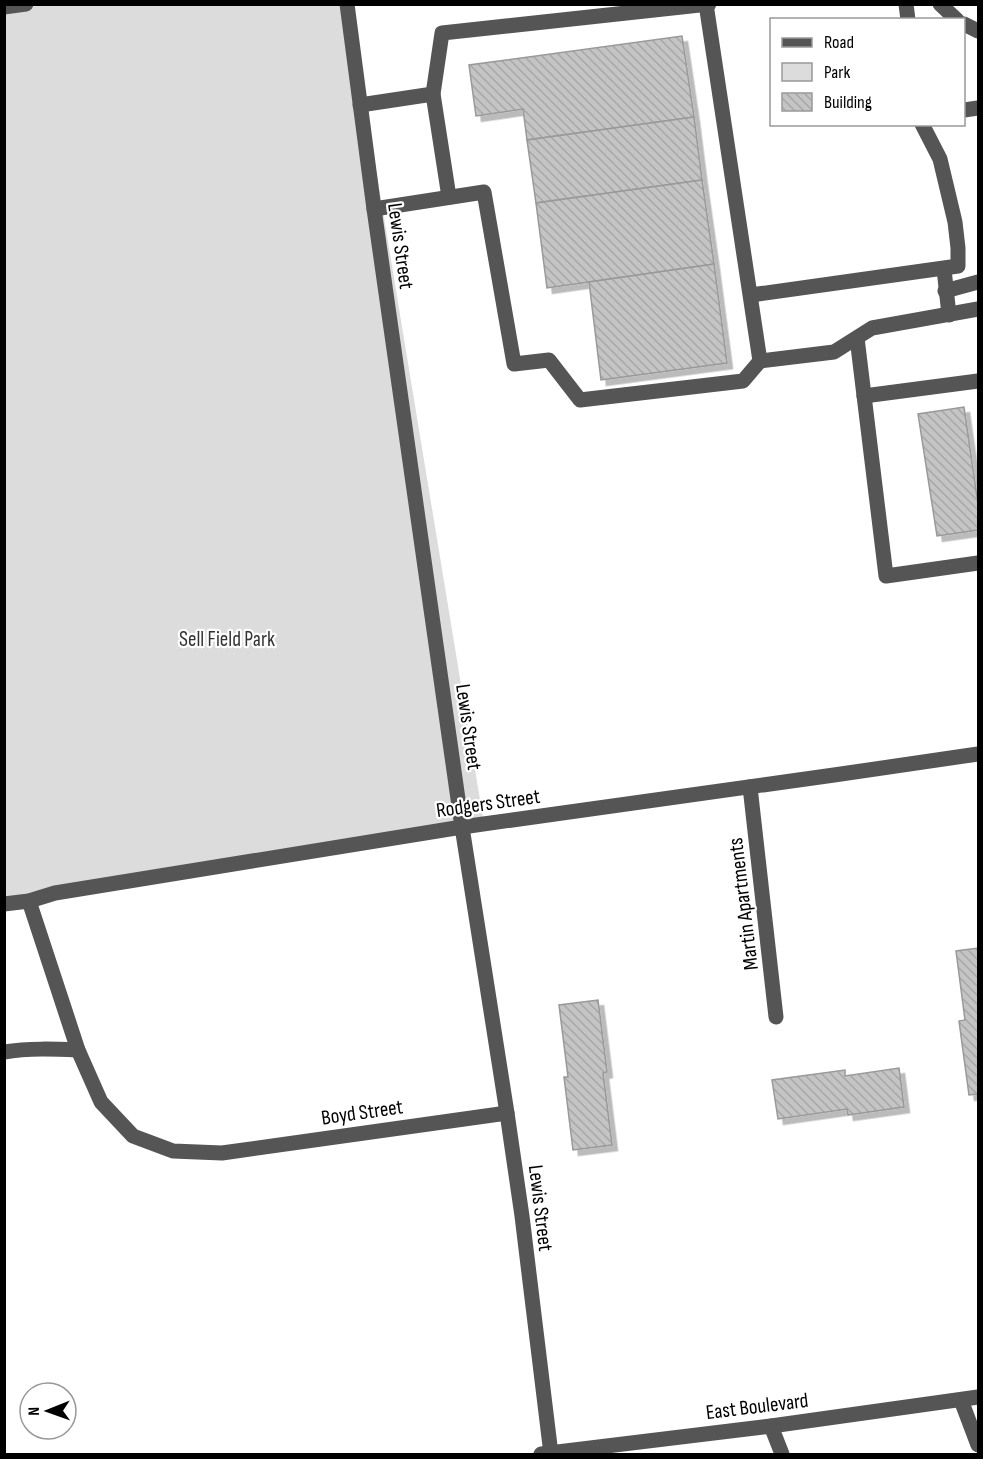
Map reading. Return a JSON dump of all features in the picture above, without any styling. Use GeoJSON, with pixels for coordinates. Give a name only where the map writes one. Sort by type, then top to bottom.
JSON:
{"type":"FeatureCollection","features":[{"type":"Feature","properties":{"kind":"street"},"geometry":{"type":"LineString","coordinates":[[4,7],[26,4]]}},
{"type":"Feature","properties":{"kind":"street","name":"Lewis Street"},"geometry":{"type":"LineString","coordinates":[[347,4],[462,827],[522,1216],[547,1454]]}},
{"type":"Feature","properties":{"kind":"street"},"geometry":{"type":"LineString","coordinates":[[940,4],[955,18]]}},
{"type":"Feature","properties":{"kind":"street"},"geometry":{"type":"LineString","coordinates":[[449,197],[433,94],[442,33],[707,5],[760,361]]}},
{"type":"Feature","properties":{"kind":"street"},"geometry":{"type":"LineString","coordinates":[[360,105],[433,94]]}},
{"type":"Feature","properties":{"kind":"street"},"geometry":{"type":"LineString","coordinates":[[751,295],[958,266],[955,222],[940,159],[923,126]]}},
{"type":"Feature","properties":{"kind":"street"},"geometry":{"type":"LineString","coordinates":[[374,209],[484,192],[513,364],[549,360],[580,400],[743,381],[760,361],[834,352],[872,328],[978,309]]}},
{"type":"Feature","properties":{"kind":"street"},"geometry":{"type":"LineString","coordinates":[[944,269],[949,315]]}},
{"type":"Feature","properties":{"kind":"street"},"geometry":{"type":"LineString","coordinates":[[945,291],[978,282]]}},
{"type":"Feature","properties":{"kind":"street"},"geometry":{"type":"LineString","coordinates":[[857,338],[886,576],[978,563]]}},
{"type":"Feature","properties":{"kind":"street"},"geometry":{"type":"LineString","coordinates":[[864,396],[978,381]]}},
{"type":"Feature","properties":{"kind":"street","name":"Rodgers Street"},"geometry":{"type":"LineString","coordinates":[[4,904],[29,901],[55,893],[462,827],[978,754]]}},
{"type":"Feature","properties":{"kind":"street","name":"Martin Apartments"},"geometry":{"type":"LineString","coordinates":[[750,787],[777,1017]]}},
{"type":"Feature","properties":{"kind":"street","name":"Boyd Street"},"geometry":{"type":"LineString","coordinates":[[29,901],[78,1050],[101,1102],[133,1136],[173,1151],[222,1153],[507,1113]]}},
{"type":"Feature","properties":{"kind":"street"},"geometry":{"type":"LineString","coordinates":[[4,1052],[44,1049],[78,1050]]}},
{"type":"Feature","properties":{"kind":"street","name":"East Boulevard"},"geometry":{"type":"LineString","coordinates":[[547,1454],[771,1426],[978,1396]]}},
{"type":"Feature","properties":{"kind":"street"},"geometry":{"type":"LineString","coordinates":[[961,1400],[978,1445]]}},
{"type":"Feature","properties":{"kind":"street"},"geometry":{"type":"LineString","coordinates":[[771,1426],[782,1455]]}},
{"type":"Feature","properties":{"kind":"green space","name":"Sell Field Park"},"geometry":{"type":"Polygon","coordinates":[[[26,4],[349,5],[484,824],[5,904],[5,7],[26,4]]]}},
{"type":"Feature","properties":{"kind":"building"},"geometry":{"type":"Polygon","coordinates":[[[682,36],[694,117],[527,140],[523,109],[476,116],[469,65],[682,36]]]}},
{"type":"Feature","properties":{"kind":"building"},"geometry":{"type":"Polygon","coordinates":[[[694,117],[702,180],[536,203],[527,140],[694,117]]]}},
{"type":"Feature","properties":{"kind":"building"},"geometry":{"type":"Polygon","coordinates":[[[702,180],[714,264],[547,288],[536,203],[702,180]]]}},
{"type":"Feature","properties":{"kind":"building"},"geometry":{"type":"Polygon","coordinates":[[[714,264],[727,363],[601,380],[589,282],[714,264]]]}},
{"type":"Feature","properties":{"kind":"building"},"geometry":{"type":"Polygon","coordinates":[[[964,407],[978,504],[978,530],[937,536],[918,414],[964,407]]]}},
{"type":"Feature","properties":{"kind":"building"},"geometry":{"type":"Polygon","coordinates":[[[978,948],[978,1094],[969,1095],[959,1021],[965,1020],[956,951],[978,948]]]}},
{"type":"Feature","properties":{"kind":"building"},"geometry":{"type":"Polygon","coordinates":[[[598,1000],[607,1072],[603,1073],[612,1145],[573,1150],[564,1077],[568,1077],[559,1005],[598,1000]]]}},
{"type":"Feature","properties":{"kind":"building"},"geometry":{"type":"Polygon","coordinates":[[[899,1068],[904,1107],[848,1115],[847,1109],[778,1119],[772,1080],[845,1070],[845,1076],[899,1068]]]}}]}
